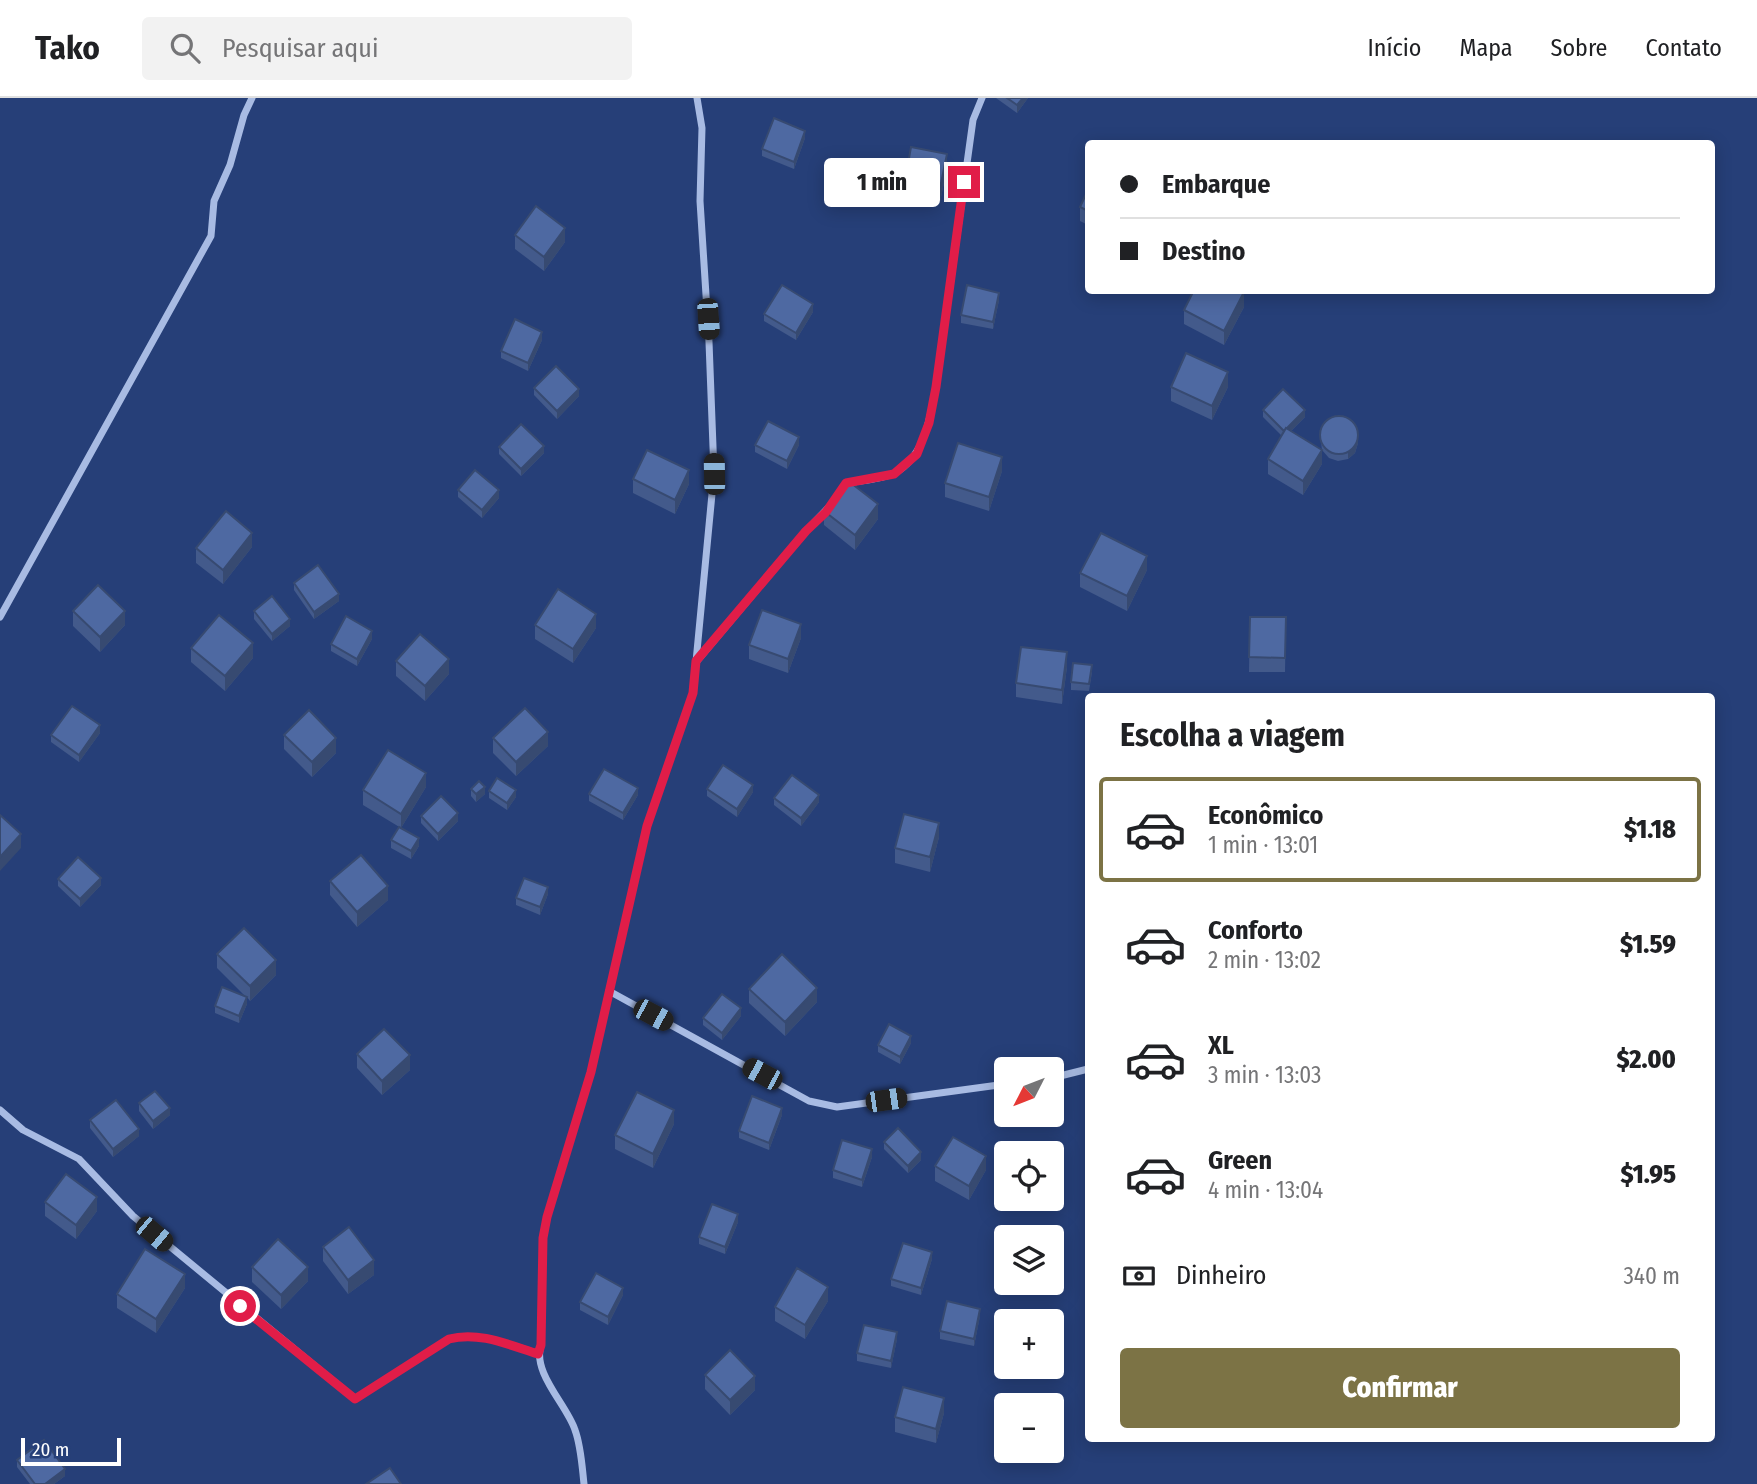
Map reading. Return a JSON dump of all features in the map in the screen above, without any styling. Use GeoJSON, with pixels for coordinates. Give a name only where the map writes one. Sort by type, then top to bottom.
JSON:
{"type":"FeatureCollection","features":[{"type":"Feature","properties":{"kind":"street"},"geometry":{"type":"LineString","coordinates":[[0,617],[211,236],[214,201],[234,156],[244,115],[252,98]]}},
{"type":"Feature","properties":{"kind":"street"},"geometry":{"type":"LineString","coordinates":[[584,1484],[574,1426],[552,1390],[538,1354],[541,1345],[543,1238],[591,1072],[647,826],[693,693],[714,474],[700,201],[702,128],[697,98]]}},
{"type":"Feature","properties":{"kind":"street"},"geometry":{"type":"LineString","coordinates":[[840,493],[846,483],[894,474],[917,454],[929,423],[973,120],[982,98]]}},
{"type":"Feature","properties":{"kind":"street"},"geometry":{"type":"LineString","coordinates":[[696,661],[833,502]]}},
{"type":"Feature","properties":{"kind":"street"},"geometry":{"type":"LineString","coordinates":[[609,991],[809,1101],[837,1107],[994,1086]]}},
{"type":"Feature","properties":{"kind":"street"},"geometry":{"type":"LineString","coordinates":[[1064,1074],[1085,1070]]}},
{"type":"Feature","properties":{"kind":"street"},"geometry":{"type":"LineString","coordinates":[[0,1110],[23,1130],[79,1159],[133,1216],[355,1399],[449,1339],[461,1336],[477,1336],[538,1354]]}},
{"type":"Feature","properties":{"kind":"building"},"geometry":{"type":"Polygon","coordinates":[[[1007,98],[1023,98],[1017,105],[1007,98]]]}},
{"type":"Feature","properties":{"kind":"building"},"geometry":{"type":"Polygon","coordinates":[[[774,118],[805,131],[794,162],[762,149],[774,118]]]}},
{"type":"Feature","properties":{"kind":"building"},"geometry":{"type":"Polygon","coordinates":[[[911,147],[947,154],[940,188],[905,181],[911,147]]]}},
{"type":"Feature","properties":{"kind":"building"},"geometry":{"type":"Polygon","coordinates":[[[1085,196],[1085,210],[1080,207],[1085,196]]]}},
{"type":"Feature","properties":{"kind":"building"},"geometry":{"type":"Polygon","coordinates":[[[536,206],[565,228],[544,257],[515,235],[536,206]]]}},
{"type":"Feature","properties":{"kind":"building"},"geometry":{"type":"Polygon","coordinates":[[[782,285],[813,304],[796,333],[764,314],[782,285]]]}},
{"type":"Feature","properties":{"kind":"building"},"geometry":{"type":"Polygon","coordinates":[[[967,285],[999,293],[993,322],[961,315],[967,285]]]}},
{"type":"Feature","properties":{"kind":"building"},"geometry":{"type":"Polygon","coordinates":[[[1192,294],[1243,294],[1224,331],[1184,310],[1192,294]]]}},
{"type":"Feature","properties":{"kind":"building"},"geometry":{"type":"Polygon","coordinates":[[[515,319],[542,332],[528,363],[501,351],[515,319]]]}},
{"type":"Feature","properties":{"kind":"building"},"geometry":{"type":"Polygon","coordinates":[[[1186,353],[1228,372],[1212,406],[1171,387],[1186,353]]]}},
{"type":"Feature","properties":{"kind":"building"},"geometry":{"type":"Polygon","coordinates":[[[556,366],[579,389],[557,411],[534,388],[556,366]]]}},
{"type":"Feature","properties":{"kind":"building"},"geometry":{"type":"Polygon","coordinates":[[[1283,389],[1305,410],[1284,431],[1263,410],[1283,389]]]}},
{"type":"Feature","properties":{"kind":"building"},"geometry":{"type":"Polygon","coordinates":[[[1339,416],[1352,422],[1358,435],[1352,448],[1339,454],[1326,448],[1320,435],[1326,422],[1339,416]]]}},
{"type":"Feature","properties":{"kind":"building"},"geometry":{"type":"Polygon","coordinates":[[[768,421],[799,437],[787,461],[755,445],[768,421]]]}},
{"type":"Feature","properties":{"kind":"building"},"geometry":{"type":"Polygon","coordinates":[[[521,424],[544,446],[521,469],[499,447],[521,424]]]}},
{"type":"Feature","properties":{"kind":"building"},"geometry":{"type":"Polygon","coordinates":[[[1286,428],[1322,450],[1303,481],[1268,459],[1286,428]]]}},
{"type":"Feature","properties":{"kind":"building"},"geometry":{"type":"Polygon","coordinates":[[[958,443],[1002,457],[989,497],[945,483],[958,443]]]}},
{"type":"Feature","properties":{"kind":"building"},"geometry":{"type":"Polygon","coordinates":[[[647,450],[689,470],[675,500],[633,479],[647,450]]]}},
{"type":"Feature","properties":{"kind":"building"},"geometry":{"type":"Polygon","coordinates":[[[475,470],[499,490],[482,510],[458,490],[475,470]]]}},
{"type":"Feature","properties":{"kind":"building"},"geometry":{"type":"Polygon","coordinates":[[[847,480],[878,504],[855,535],[824,511],[847,480]]]}},
{"type":"Feature","properties":{"kind":"building"},"geometry":{"type":"Polygon","coordinates":[[[226,511],[252,533],[223,570],[196,548],[226,511]]]}},
{"type":"Feature","properties":{"kind":"building"},"geometry":{"type":"Polygon","coordinates":[[[1101,533],[1147,556],[1127,596],[1080,573],[1101,533]]]}},
{"type":"Feature","properties":{"kind":"building"},"geometry":{"type":"Polygon","coordinates":[[[318,565],[339,594],[314,612],[294,583],[318,565]]]}},
{"type":"Feature","properties":{"kind":"building"},"geometry":{"type":"Polygon","coordinates":[[[98,585],[125,611],[100,637],[73,611],[98,585]]]}},
{"type":"Feature","properties":{"kind":"building"},"geometry":{"type":"Polygon","coordinates":[[[558,589],[596,614],[573,649],[535,625],[558,589]]]}},
{"type":"Feature","properties":{"kind":"building"},"geometry":{"type":"Polygon","coordinates":[[[272,596],[290,619],[272,634],[254,611],[272,596]]]}},
{"type":"Feature","properties":{"kind":"building"},"geometry":{"type":"Polygon","coordinates":[[[762,610],[801,624],[788,659],[749,645],[762,610]]]}},
{"type":"Feature","properties":{"kind":"building"},"geometry":{"type":"Polygon","coordinates":[[[219,615],[253,643],[225,676],[191,648],[219,615]]]}},
{"type":"Feature","properties":{"kind":"building"},"geometry":{"type":"Polygon","coordinates":[[[346,616],[372,631],[357,659],[331,644],[346,616]]]}},
{"type":"Feature","properties":{"kind":"building"},"geometry":{"type":"Polygon","coordinates":[[[1250,617],[1286,617],[1285,658],[1249,657],[1250,617]]]}},
{"type":"Feature","properties":{"kind":"building"},"geometry":{"type":"Polygon","coordinates":[[[420,634],[449,659],[425,686],[396,661],[420,634]]]}},
{"type":"Feature","properties":{"kind":"building"},"geometry":{"type":"Polygon","coordinates":[[[1021,647],[1067,652],[1062,690],[1016,683],[1021,647]]]}},
{"type":"Feature","properties":{"kind":"building"},"geometry":{"type":"Polygon","coordinates":[[[1073,663],[1092,665],[1089,684],[1071,682],[1073,663]]]}},
{"type":"Feature","properties":{"kind":"building"},"geometry":{"type":"Polygon","coordinates":[[[72,706],[100,725],[79,755],[51,735],[72,706]]]}},
{"type":"Feature","properties":{"kind":"building"},"geometry":{"type":"Polygon","coordinates":[[[525,708],[548,732],[516,762],[493,738],[525,708]]]}},
{"type":"Feature","properties":{"kind":"building"},"geometry":{"type":"Polygon","coordinates":[[[309,710],[336,738],[312,762],[284,735],[309,710]]]}},
{"type":"Feature","properties":{"kind":"building"},"geometry":{"type":"Polygon","coordinates":[[[388,750],[426,773],[401,814],[363,790],[388,750]]]}},
{"type":"Feature","properties":{"kind":"building"},"geometry":{"type":"Polygon","coordinates":[[[723,765],[753,785],[737,809],[707,789],[723,765]]]}},
{"type":"Feature","properties":{"kind":"building"},"geometry":{"type":"Polygon","coordinates":[[[604,769],[638,788],[623,813],[589,794],[604,769]]]}},
{"type":"Feature","properties":{"kind":"building"},"geometry":{"type":"Polygon","coordinates":[[[792,775],[819,795],[801,818],[774,798],[792,775]]]}},
{"type":"Feature","properties":{"kind":"building"},"geometry":{"type":"Polygon","coordinates":[[[497,778],[516,790],[507,803],[489,791],[497,778]]]}},
{"type":"Feature","properties":{"kind":"building"},"geometry":{"type":"Polygon","coordinates":[[[479,781],[485,787],[476,794],[471,789],[479,781]]]}},
{"type":"Feature","properties":{"kind":"building"},"geometry":{"type":"Polygon","coordinates":[[[441,796],[458,813],[438,834],[421,816],[441,796]]]}},
{"type":"Feature","properties":{"kind":"building"},"geometry":{"type":"Polygon","coordinates":[[[904,814],[939,823],[930,857],[895,848],[904,814]]]}},
{"type":"Feature","properties":{"kind":"building"},"geometry":{"type":"Polygon","coordinates":[[[0,815],[21,834],[0,857],[0,815]]]}},
{"type":"Feature","properties":{"kind":"building"},"geometry":{"type":"Polygon","coordinates":[[[399,827],[419,838],[411,851],[391,840],[399,827]]]}},
{"type":"Feature","properties":{"kind":"building"},"geometry":{"type":"Polygon","coordinates":[[[361,855],[388,886],[357,912],[330,881],[361,855]]]}},
{"type":"Feature","properties":{"kind":"building"},"geometry":{"type":"Polygon","coordinates":[[[78,857],[101,878],[80,899],[58,879],[78,857]]]}},
{"type":"Feature","properties":{"kind":"building"},"geometry":{"type":"Polygon","coordinates":[[[524,878],[548,887],[540,907],[516,898],[524,878]]]}},
{"type":"Feature","properties":{"kind":"building"},"geometry":{"type":"Polygon","coordinates":[[[244,928],[276,960],[250,986],[217,954],[244,928]]]}},
{"type":"Feature","properties":{"kind":"building"},"geometry":{"type":"Polygon","coordinates":[[[782,954],[817,988],[785,1022],[749,989],[782,954]]]}},
{"type":"Feature","properties":{"kind":"building"},"geometry":{"type":"Polygon","coordinates":[[[222,987],[247,997],[239,1016],[215,1006],[222,987]]]}},
{"type":"Feature","properties":{"kind":"building"},"geometry":{"type":"Polygon","coordinates":[[[722,994],[741,1008],[722,1033],[703,1018],[722,994]]]}},
{"type":"Feature","properties":{"kind":"building"},"geometry":{"type":"Polygon","coordinates":[[[889,1024],[911,1036],[900,1057],[878,1045],[889,1024]]]}},
{"type":"Feature","properties":{"kind":"building"},"geometry":{"type":"Polygon","coordinates":[[[384,1029],[410,1055],[382,1081],[357,1054],[384,1029]]]}},
{"type":"Feature","properties":{"kind":"building"},"geometry":{"type":"Polygon","coordinates":[[[155,1091],[170,1108],[153,1121],[139,1103],[155,1091]]]}},
{"type":"Feature","properties":{"kind":"building"},"geometry":{"type":"Polygon","coordinates":[[[637,1092],[674,1110],[653,1154],[615,1135],[637,1092]]]}},
{"type":"Feature","properties":{"kind":"building"},"geometry":{"type":"Polygon","coordinates":[[[752,1096],[782,1108],[769,1143],[739,1131],[752,1096]]]}},
{"type":"Feature","properties":{"kind":"building"},"geometry":{"type":"Polygon","coordinates":[[[116,1100],[139,1129],[113,1149],[90,1120],[116,1100]]]}},
{"type":"Feature","properties":{"kind":"building"},"geometry":{"type":"Polygon","coordinates":[[[898,1128],[921,1152],[908,1166],[884,1142],[898,1128]]]}},
{"type":"Feature","properties":{"kind":"building"},"geometry":{"type":"Polygon","coordinates":[[[953,1137],[986,1156],[969,1186],[935,1166],[953,1137]]]}},
{"type":"Feature","properties":{"kind":"building"},"geometry":{"type":"Polygon","coordinates":[[[842,1140],[872,1149],[862,1180],[833,1170],[842,1140]]]}},
{"type":"Feature","properties":{"kind":"building"},"geometry":{"type":"Polygon","coordinates":[[[66,1174],[97,1197],[76,1225],[45,1202],[66,1174]]]}},
{"type":"Feature","properties":{"kind":"building"},"geometry":{"type":"Polygon","coordinates":[[[712,1204],[738,1214],[725,1247],[699,1237],[712,1204]]]}},
{"type":"Feature","properties":{"kind":"building"},"geometry":{"type":"Polygon","coordinates":[[[349,1227],[374,1260],[348,1280],[323,1247],[349,1227]]]}},
{"type":"Feature","properties":{"kind":"building"},"geometry":{"type":"Polygon","coordinates":[[[278,1239],[308,1267],[281,1295],[252,1267],[278,1239]]]}},
{"type":"Feature","properties":{"kind":"building"},"geometry":{"type":"Polygon","coordinates":[[[903,1243],[932,1252],[921,1288],[891,1279],[903,1243]]]}},
{"type":"Feature","properties":{"kind":"building"},"geometry":{"type":"Polygon","coordinates":[[[145,1249],[185,1274],[156,1319],[117,1294],[145,1249]]]}},
{"type":"Feature","properties":{"kind":"building"},"geometry":{"type":"Polygon","coordinates":[[[797,1268],[828,1287],[805,1325],[775,1307],[797,1268]]]}},
{"type":"Feature","properties":{"kind":"building"},"geometry":{"type":"Polygon","coordinates":[[[596,1273],[623,1288],[608,1317],[580,1302],[596,1273]]]}},
{"type":"Feature","properties":{"kind":"building"},"geometry":{"type":"Polygon","coordinates":[[[947,1301],[980,1309],[974,1339],[940,1331],[947,1301]]]}},
{"type":"Feature","properties":{"kind":"building"},"geometry":{"type":"Polygon","coordinates":[[[864,1325],[897,1332],[891,1361],[857,1353],[864,1325]]]}},
{"type":"Feature","properties":{"kind":"building"},"geometry":{"type":"Polygon","coordinates":[[[730,1350],[755,1376],[730,1400],[705,1375],[730,1350]]]}},
{"type":"Feature","properties":{"kind":"building"},"geometry":{"type":"Polygon","coordinates":[[[903,1387],[944,1398],[936,1429],[895,1417],[903,1387]]]}},
{"type":"Feature","properties":{"kind":"building"},"geometry":{"type":"Polygon","coordinates":[[[44,1440],[65,1469],[45,1484],[35,1484],[17,1460],[44,1440]]]}},
{"type":"Feature","properties":{"kind":"building"},"geometry":{"type":"Polygon","coordinates":[[[390,1468],[401,1484],[366,1484],[390,1468]]]}},
{"type":"Feature","properties":{"kind":"route"},"geometry":{"type":"LineString","coordinates":[[240,1306],[355,1399],[449,1339],[461,1336],[477,1336],[538,1354],[541,1345],[543,1238],[547,1217],[591,1072],[647,826],[693,693],[696,661],[806,531],[826,512],[846,483],[894,474],[917,454],[929,423],[936,387],[964,182]]}}]}
